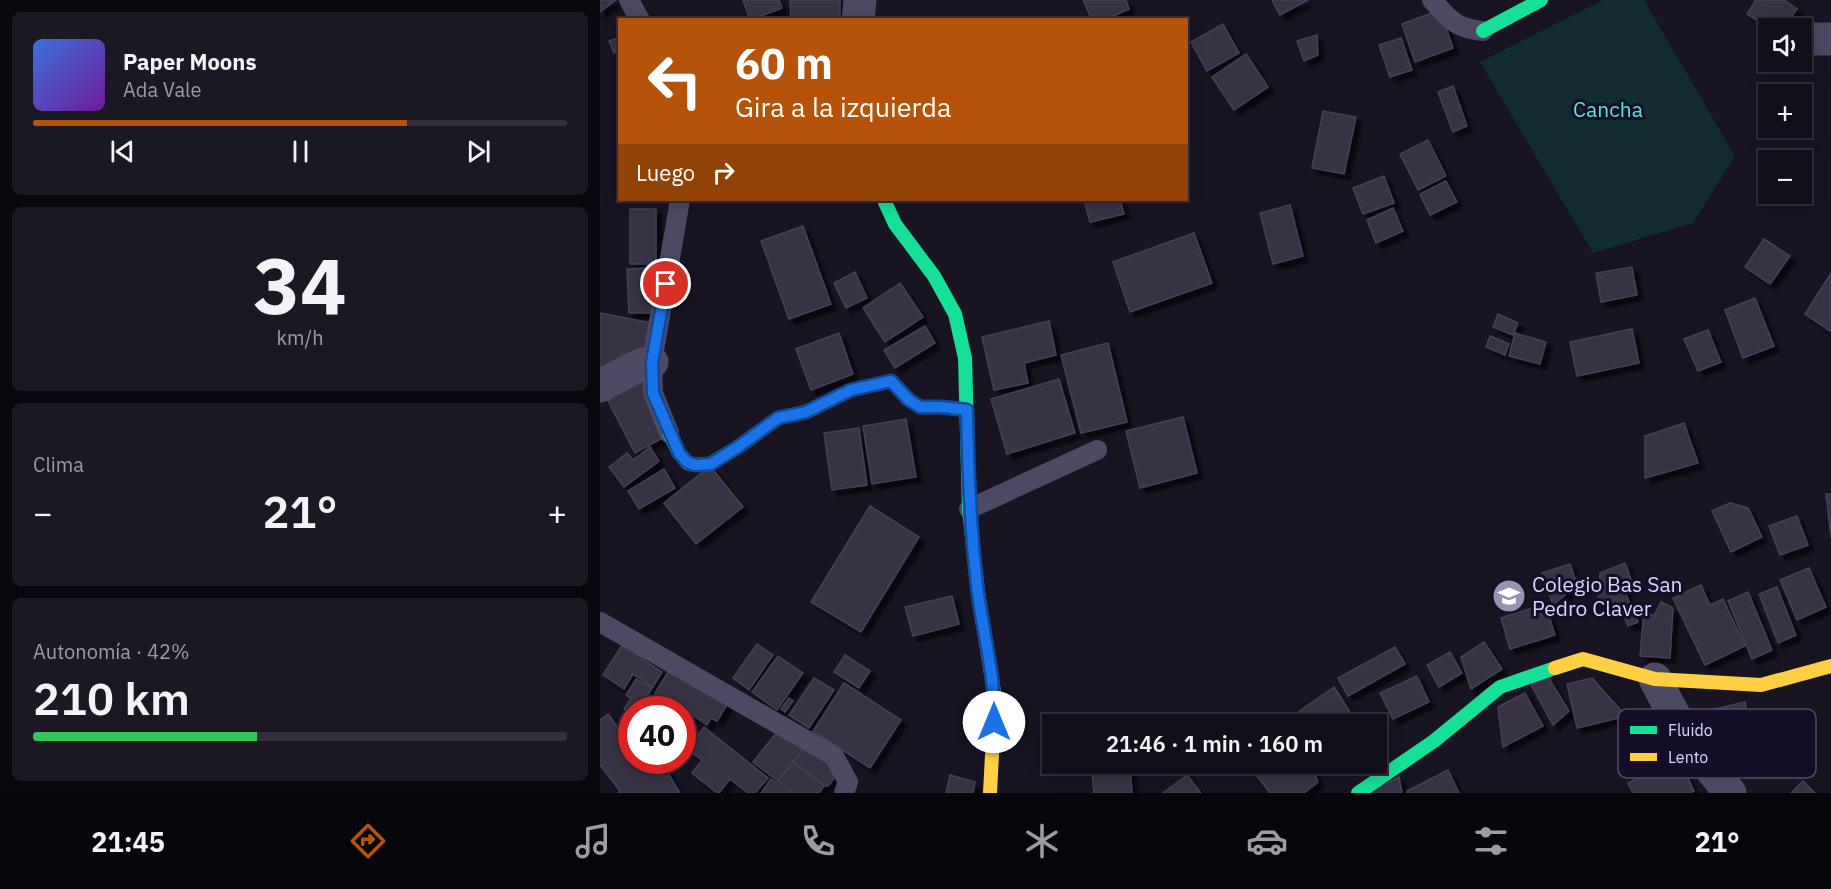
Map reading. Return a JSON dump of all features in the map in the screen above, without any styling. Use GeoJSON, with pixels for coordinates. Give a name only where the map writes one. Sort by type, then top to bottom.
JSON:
{"type":"FeatureCollection","features":[{"type":"Feature","properties":{"kind":"street"},"geometry":{"type":"LineString","coordinates":[[858,18],[861,0]]}},
{"type":"Feature","properties":{"kind":"street"},"geometry":{"type":"LineString","coordinates":[[1483,31],[1520,7],[1541,0]]}},
{"type":"Feature","properties":{"kind":"street"},"geometry":{"type":"LineString","coordinates":[[1812,39],[1831,39]]}},
{"type":"Feature","properties":{"kind":"street"},"geometry":{"type":"LineString","coordinates":[[884,201],[895,224],[934,276],[955,314],[965,358],[969,508],[977,587],[995,698],[990,793]]}},
{"type":"Feature","properties":{"kind":"street"},"geometry":{"type":"LineString","coordinates":[[600,386],[640,365],[652,362]]}},
{"type":"Feature","properties":{"kind":"street"},"geometry":{"type":"LineString","coordinates":[[669,433],[679,453],[687,462],[695,465],[711,464],[778,418],[806,412],[851,390],[891,381],[909,400],[920,407],[967,410]]}},
{"type":"Feature","properties":{"kind":"street"},"geometry":{"type":"LineString","coordinates":[[1358,793],[1434,741],[1500,687],[1583,659],[1654,679],[1761,685],[1831,666]]}},
{"type":"Feature","properties":{"kind":"street"},"geometry":{"type":"LineString","coordinates":[[1654,679],[1670,709]]}},
{"type":"Feature","properties":{"kind":"street"},"geometry":{"type":"LineString","coordinates":[[1718,778],[1730,793]]}},
{"type":"Feature","properties":{"kind":"lane"},"geometry":{"type":"LineString","coordinates":[[629,0],[639,18]]}},
{"type":"Feature","properties":{"kind":"lane"},"geometry":{"type":"LineString","coordinates":[[1432,0],[1451,21],[1466,29],[1483,31]]}},
{"type":"Feature","properties":{"kind":"lane"},"geometry":{"type":"LineString","coordinates":[[669,433],[653,393],[652,362],[680,201]]}},
{"type":"Feature","properties":{"kind":"lane"},"geometry":{"type":"LineString","coordinates":[[969,508],[1097,450]]}},
{"type":"Feature","properties":{"kind":"lane"},"geometry":{"type":"LineString","coordinates":[[600,622],[834,756],[848,782],[844,793]]}},
{"type":"Feature","properties":{"kind":"green space","name":"Cancha"},"geometry":{"type":"Polygon","coordinates":[[[1603,0],[1644,0],[1735,156],[1693,223],[1593,253],[1480,62],[1603,0]]]}},
{"type":"Feature","properties":{"kind":"building"},"geometry":{"type":"Polygon","coordinates":[[[600,0],[616,0],[600,12],[600,0]]]}},
{"type":"Feature","properties":{"kind":"building"},"geometry":{"type":"Polygon","coordinates":[[[743,0],[779,0],[782,8],[749,18],[743,0]]]}},
{"type":"Feature","properties":{"kind":"building"},"geometry":{"type":"Polygon","coordinates":[[[790,0],[840,0],[840,18],[791,18],[790,0]]]}},
{"type":"Feature","properties":{"kind":"building"},"geometry":{"type":"Polygon","coordinates":[[[1083,0],[1126,0],[1129,9],[1109,18],[1091,18],[1083,0]]]}},
{"type":"Feature","properties":{"kind":"building"},"geometry":{"type":"Polygon","coordinates":[[[1272,0],[1308,0],[1280,15],[1272,0]]]}},
{"type":"Feature","properties":{"kind":"building"},"geometry":{"type":"Polygon","coordinates":[[[1756,0],[1784,0],[1797,9],[1791,18],[1758,18],[1758,21],[1747,14],[1756,0]]]}},
{"type":"Feature","properties":{"kind":"building"},"geometry":{"type":"Polygon","coordinates":[[[1440,10],[1453,48],[1415,62],[1402,24],[1440,10]]]}},
{"type":"Feature","properties":{"kind":"building"},"geometry":{"type":"Polygon","coordinates":[[[1223,24],[1239,53],[1207,71],[1191,42],[1223,24]]]}},
{"type":"Feature","properties":{"kind":"building"},"geometry":{"type":"Polygon","coordinates":[[[1317,35],[1318,55],[1304,61],[1297,41],[1317,35]]]}},
{"type":"Feature","properties":{"kind":"building"},"geometry":{"type":"Polygon","coordinates":[[[618,38],[618,51],[614,53],[609,41],[618,38]]]}},
{"type":"Feature","properties":{"kind":"building"},"geometry":{"type":"Polygon","coordinates":[[[1401,38],[1412,70],[1390,77],[1379,45],[1401,38]]]}},
{"type":"Feature","properties":{"kind":"building"},"geometry":{"type":"Polygon","coordinates":[[[1246,54],[1268,87],[1234,110],[1212,77],[1246,54]]]}},
{"type":"Feature","properties":{"kind":"building"},"geometry":{"type":"Polygon","coordinates":[[[1453,86],[1467,126],[1453,132],[1438,92],[1453,86]]]}},
{"type":"Feature","properties":{"kind":"building"},"geometry":{"type":"Polygon","coordinates":[[[1323,111],[1356,117],[1344,174],[1312,168],[1323,111]]]}},
{"type":"Feature","properties":{"kind":"building"},"geometry":{"type":"Polygon","coordinates":[[[1428,140],[1446,176],[1418,190],[1400,154],[1428,140]]]}},
{"type":"Feature","properties":{"kind":"building"},"geometry":{"type":"Polygon","coordinates":[[[1384,176],[1394,203],[1363,214],[1353,188],[1384,176]]]}},
{"type":"Feature","properties":{"kind":"building"},"geometry":{"type":"Polygon","coordinates":[[[1446,181],[1457,202],[1430,215],[1420,194],[1446,181]]]}},
{"type":"Feature","properties":{"kind":"building"},"geometry":{"type":"Polygon","coordinates":[[[1084,201],[1120,201],[1124,214],[1090,222],[1084,201]]]}},
{"type":"Feature","properties":{"kind":"building"},"geometry":{"type":"Polygon","coordinates":[[[1290,205],[1303,256],[1273,264],[1260,213],[1290,205]]]}},
{"type":"Feature","properties":{"kind":"building"},"geometry":{"type":"Polygon","coordinates":[[[1393,208],[1403,231],[1376,243],[1367,220],[1393,208]]]}},
{"type":"Feature","properties":{"kind":"building"},"geometry":{"type":"Polygon","coordinates":[[[630,209],[656,209],[656,264],[630,264],[630,209]]]}},
{"type":"Feature","properties":{"kind":"building"},"geometry":{"type":"Polygon","coordinates":[[[803,226],[831,304],[789,319],[761,241],[803,226]]]}},
{"type":"Feature","properties":{"kind":"building"},"geometry":{"type":"Polygon","coordinates":[[[1194,233],[1212,283],[1130,312],[1113,262],[1194,233]]]}},
{"type":"Feature","properties":{"kind":"building"},"geometry":{"type":"Polygon","coordinates":[[[1764,239],[1790,256],[1770,284],[1745,267],[1764,239]]]}},
{"type":"Feature","properties":{"kind":"building"},"geometry":{"type":"Polygon","coordinates":[[[1632,267],[1637,295],[1601,302],[1596,273],[1632,267]]]}},
{"type":"Feature","properties":{"kind":"building"},"geometry":{"type":"Polygon","coordinates":[[[655,268],[656,313],[629,313],[627,269],[655,268]]]}},
{"type":"Feature","properties":{"kind":"building"},"geometry":{"type":"Polygon","coordinates":[[[855,272],[867,298],[846,308],[834,283],[855,272]]]}},
{"type":"Feature","properties":{"kind":"building"},"geometry":{"type":"Polygon","coordinates":[[[1831,273],[1831,330],[1830,331],[1805,314],[1831,273]]]}},
{"type":"Feature","properties":{"kind":"building"},"geometry":{"type":"Polygon","coordinates":[[[900,283],[923,317],[885,342],[863,308],[900,283]]]}},
{"type":"Feature","properties":{"kind":"building"},"geometry":{"type":"Polygon","coordinates":[[[1755,298],[1774,346],[1743,358],[1725,310],[1755,298]]]}},
{"type":"Feature","properties":{"kind":"building"},"geometry":{"type":"Polygon","coordinates":[[[600,313],[652,323],[646,358],[622,354],[618,372],[600,368],[600,313]]]}},
{"type":"Feature","properties":{"kind":"building"},"geometry":{"type":"Polygon","coordinates":[[[1498,314],[1518,323],[1513,335],[1493,327],[1498,314]]]}},
{"type":"Feature","properties":{"kind":"building"},"geometry":{"type":"Polygon","coordinates":[[[1049,321],[1056,355],[1024,363],[1028,383],[994,390],[982,337],[1049,321]]]}},
{"type":"Feature","properties":{"kind":"building"},"geometry":{"type":"Polygon","coordinates":[[[925,326],[935,343],[895,368],[884,350],[925,326]]]}},
{"type":"Feature","properties":{"kind":"building"},"geometry":{"type":"Polygon","coordinates":[[[1632,329],[1639,363],[1577,376],[1570,342],[1632,329]]]}},
{"type":"Feature","properties":{"kind":"building"},"geometry":{"type":"Polygon","coordinates":[[[1708,330],[1721,362],[1698,371],[1684,339],[1708,330]]]}},
{"type":"Feature","properties":{"kind":"building"},"geometry":{"type":"Polygon","coordinates":[[[839,333],[853,374],[811,390],[796,349],[839,333]]]}},
{"type":"Feature","properties":{"kind":"building"},"geometry":{"type":"Polygon","coordinates":[[[1515,333],[1546,342],[1540,364],[1509,356],[1515,333]]]}},
{"type":"Feature","properties":{"kind":"building"},"geometry":{"type":"Polygon","coordinates":[[[1490,336],[1509,344],[1505,355],[1486,347],[1490,336]]]}},
{"type":"Feature","properties":{"kind":"building"},"geometry":{"type":"Polygon","coordinates":[[[1108,343],[1127,422],[1081,433],[1061,355],[1108,343]]]}},
{"type":"Feature","properties":{"kind":"building"},"geometry":{"type":"Polygon","coordinates":[[[639,379],[668,435],[635,453],[606,397],[639,379]]]}},
{"type":"Feature","properties":{"kind":"building"},"geometry":{"type":"Polygon","coordinates":[[[1059,379],[1075,433],[1007,454],[991,399],[1059,379]]]}},
{"type":"Feature","properties":{"kind":"building"},"geometry":{"type":"Polygon","coordinates":[[[1183,417],[1197,473],[1140,488],[1126,431],[1183,417]]]}},
{"type":"Feature","properties":{"kind":"building"},"geometry":{"type":"Polygon","coordinates":[[[906,419],[916,477],[872,484],[863,426],[906,419]]]}},
{"type":"Feature","properties":{"kind":"building"},"geometry":{"type":"Polygon","coordinates":[[[1684,423],[1698,463],[1645,478],[1645,436],[1684,423]]]}},
{"type":"Feature","properties":{"kind":"building"},"geometry":{"type":"Polygon","coordinates":[[[859,428],[867,485],[832,490],[824,433],[859,428]]]}},
{"type":"Feature","properties":{"kind":"building"},"geometry":{"type":"Polygon","coordinates":[[[650,447],[659,461],[624,487],[609,467],[627,453],[633,460],[650,447]]]}},
{"type":"Feature","properties":{"kind":"building"},"geometry":{"type":"Polygon","coordinates":[[[710,466],[743,507],[696,544],[664,503],[710,466]]]}},
{"type":"Feature","properties":{"kind":"building"},"geometry":{"type":"Polygon","coordinates":[[[664,469],[675,488],[639,509],[628,491],[664,469]]]}},
{"type":"Feature","properties":{"kind":"building"},"geometry":{"type":"Polygon","coordinates":[[[1826,494],[1831,494],[1831,537],[1826,494]]]}},
{"type":"Feature","properties":{"kind":"building"},"geometry":{"type":"Polygon","coordinates":[[[1730,503],[1748,508],[1762,537],[1731,552],[1712,511],[1730,503]]]}},
{"type":"Feature","properties":{"kind":"building"},"geometry":{"type":"Polygon","coordinates":[[[870,506],[919,537],[861,632],[811,602],[870,506]]]}},
{"type":"Feature","properties":{"kind":"building"},"geometry":{"type":"Polygon","coordinates":[[[1797,516],[1808,545],[1780,555],[1769,526],[1797,516]]]}},
{"type":"Feature","properties":{"kind":"building"},"geometry":{"type":"Polygon","coordinates":[[[1625,563],[1633,585],[1625,592],[1638,622],[1628,626],[1621,609],[1612,613],[1598,602],[1600,573],[1625,563]]]}},
{"type":"Feature","properties":{"kind":"building"},"geometry":{"type":"Polygon","coordinates":[[[1570,564],[1577,585],[1553,605],[1542,573],[1570,564]]]}},
{"type":"Feature","properties":{"kind":"building"},"geometry":{"type":"Polygon","coordinates":[[[1809,568],[1826,607],[1797,620],[1780,580],[1809,568]]]}},
{"type":"Feature","properties":{"kind":"building"},"geometry":{"type":"Polygon","coordinates":[[[1701,585],[1710,605],[1723,599],[1745,646],[1705,665],[1673,598],[1701,585]]]}},
{"type":"Feature","properties":{"kind":"building"},"geometry":{"type":"Polygon","coordinates":[[[1777,587],[1796,635],[1778,643],[1759,594],[1777,587]]]}},
{"type":"Feature","properties":{"kind":"building"},"geometry":{"type":"Polygon","coordinates":[[[1748,592],[1772,650],[1752,659],[1728,601],[1748,592]]]}},
{"type":"Feature","properties":{"kind":"building"},"geometry":{"type":"Polygon","coordinates":[[[952,596],[959,624],[913,636],[905,607],[952,596]]]}},
{"type":"Feature","properties":{"kind":"building"},"geometry":{"type":"Polygon","coordinates":[[[1661,602],[1673,608],[1670,658],[1640,656],[1644,611],[1654,616],[1661,602]]]}},
{"type":"Feature","properties":{"kind":"building"},"geometry":{"type":"Polygon","coordinates":[[[1545,604],[1555,635],[1510,649],[1501,618],[1545,604]]]}},
{"type":"Feature","properties":{"kind":"building"},"geometry":{"type":"Polygon","coordinates":[[[626,639],[647,652],[642,659],[662,672],[653,687],[633,674],[624,689],[603,675],[626,639]]]}},
{"type":"Feature","properties":{"kind":"building"},"geometry":{"type":"Polygon","coordinates":[[[1484,642],[1502,669],[1471,689],[1461,657],[1484,642]]]}},
{"type":"Feature","properties":{"kind":"building"},"geometry":{"type":"Polygon","coordinates":[[[757,644],[773,655],[749,690],[733,678],[757,644]]]}},
{"type":"Feature","properties":{"kind":"building"},"geometry":{"type":"Polygon","coordinates":[[[1395,647],[1405,664],[1348,696],[1338,678],[1395,647]]]}},
{"type":"Feature","properties":{"kind":"building"},"geometry":{"type":"Polygon","coordinates":[[[1450,652],[1462,673],[1439,687],[1427,665],[1450,652]]]}},
{"type":"Feature","properties":{"kind":"building"},"geometry":{"type":"Polygon","coordinates":[[[845,655],[870,671],[859,688],[834,672],[845,655]]]}},
{"type":"Feature","properties":{"kind":"building"},"geometry":{"type":"Polygon","coordinates":[[[778,656],[803,673],[777,710],[752,692],[778,656]]]}},
{"type":"Feature","properties":{"kind":"building"},"geometry":{"type":"Polygon","coordinates":[[[670,669],[728,703],[717,721],[711,718],[707,725],[696,717],[696,696],[660,696],[655,693],[670,669]]]}},
{"type":"Feature","properties":{"kind":"building"},"geometry":{"type":"Polygon","coordinates":[[[1417,676],[1429,702],[1393,719],[1380,693],[1417,676]]]}},
{"type":"Feature","properties":{"kind":"building"},"geometry":{"type":"Polygon","coordinates":[[[1548,677],[1569,711],[1553,725],[1530,683],[1548,677]]]}},
{"type":"Feature","properties":{"kind":"building"},"geometry":{"type":"Polygon","coordinates":[[[814,678],[834,690],[809,728],[789,715],[814,678]]]}},
{"type":"Feature","properties":{"kind":"building"},"geometry":{"type":"Polygon","coordinates":[[[1592,678],[1620,709],[1618,718],[1577,728],[1567,684],[1592,678]]]}},
{"type":"Feature","properties":{"kind":"building"},"geometry":{"type":"Polygon","coordinates":[[[636,679],[652,688],[647,696],[626,695],[636,679]]]}},
{"type":"Feature","properties":{"kind":"building"},"geometry":{"type":"Polygon","coordinates":[[[844,683],[901,720],[870,768],[813,731],[844,683]]]}},
{"type":"Feature","properties":{"kind":"building"},"geometry":{"type":"Polygon","coordinates":[[[1334,687],[1351,714],[1295,714],[1334,687]]]}},
{"type":"Feature","properties":{"kind":"building"},"geometry":{"type":"Polygon","coordinates":[[[1525,693],[1543,726],[1503,747],[1498,707],[1525,693]]]}},
{"type":"Feature","properties":{"kind":"building"},"geometry":{"type":"Polygon","coordinates":[[[789,698],[793,701],[785,712],[781,709],[789,698]]]}},
{"type":"Feature","properties":{"kind":"building"},"geometry":{"type":"Polygon","coordinates":[[[1745,702],[1746,709],[1715,709],[1745,702]]]}},
{"type":"Feature","properties":{"kind":"building"},"geometry":{"type":"Polygon","coordinates":[[[608,714],[618,728],[618,774],[668,774],[680,793],[618,793],[620,791],[600,765],[600,720],[608,714]]]}},
{"type":"Feature","properties":{"kind":"building"},"geometry":{"type":"Polygon","coordinates":[[[704,727],[768,778],[755,793],[748,793],[730,779],[717,793],[693,774],[696,774],[696,768],[702,760],[696,756],[696,737],[704,727]]]}},
{"type":"Feature","properties":{"kind":"building"},"geometry":{"type":"Polygon","coordinates":[[[781,727],[806,746],[778,781],[753,762],[781,727]]]}},
{"type":"Feature","properties":{"kind":"building"},"geometry":{"type":"Polygon","coordinates":[[[806,746],[839,772],[828,786],[824,786],[793,762],[806,746]]]}},
{"type":"Feature","properties":{"kind":"building"},"geometry":{"type":"Polygon","coordinates":[[[793,762],[824,786],[819,793],[794,793],[778,781],[793,762]]]}},
{"type":"Feature","properties":{"kind":"building"},"geometry":{"type":"Polygon","coordinates":[[[1448,770],[1459,793],[1407,793],[1407,791],[1448,770]]]}},
{"type":"Feature","properties":{"kind":"building"},"geometry":{"type":"Polygon","coordinates":[[[1092,774],[1131,774],[1132,793],[1094,793],[1092,774]]]}},
{"type":"Feature","properties":{"kind":"building"},"geometry":{"type":"Polygon","coordinates":[[[1256,774],[1314,774],[1318,782],[1304,793],[1270,793],[1256,774]]]}},
{"type":"Feature","properties":{"kind":"building"},"geometry":{"type":"Polygon","coordinates":[[[950,775],[975,782],[973,793],[946,793],[950,775]]]}},
{"type":"Feature","properties":{"kind":"building"},"geometry":{"type":"Polygon","coordinates":[[[1187,775],[1201,793],[1163,793],[1187,775]]]}},
{"type":"Feature","properties":{"kind":"building"},"geometry":{"type":"Polygon","coordinates":[[[1399,777],[1402,793],[1368,793],[1399,777]]]}},
{"type":"Feature","properties":{"kind":"building"},"geometry":{"type":"Polygon","coordinates":[[[1638,778],[1688,778],[1694,791],[1690,793],[1633,793],[1628,783],[1638,778]]]}},
{"type":"Feature","properties":{"kind":"building"},"geometry":{"type":"Polygon","coordinates":[[[771,779],[791,793],[761,793],[771,779]]]}},
{"type":"Feature","properties":{"kind":"building"},"geometry":{"type":"Polygon","coordinates":[[[1803,781],[1815,793],[1791,793],[1803,781]]]}},
{"type":"Feature","properties":{"kind":"traffic: fast"},"geometry":{"type":"LineString","coordinates":[[1483,31],[1541,0]]}},
{"type":"Feature","properties":{"kind":"traffic: fast"},"geometry":{"type":"LineString","coordinates":[[884,201],[895,224],[934,276],[955,314],[965,358],[969,509],[978,593]]}},
{"type":"Feature","properties":{"kind":"traffic: fast"},"geometry":{"type":"LineString","coordinates":[[669,433],[687,463],[710,464],[778,418],[806,412],[851,390],[891,381],[909,400],[920,407],[967,410]]}},
{"type":"Feature","properties":{"kind":"traffic: fast"},"geometry":{"type":"LineString","coordinates":[[1358,793],[1434,741],[1500,687],[1555,668]]}},
{"type":"Feature","properties":{"kind":"traffic: slow"},"geometry":{"type":"LineString","coordinates":[[978,593],[995,698],[990,793]]}},
{"type":"Feature","properties":{"kind":"traffic: slow"},"geometry":{"type":"LineString","coordinates":[[1555,668],[1583,659],[1655,679],[1761,685],[1831,666]]}},
{"type":"Feature","properties":{"kind":"place","name":"Colegio Bas San Pedro Claver"},"geometry":{"type":"Point","coordinates":[1509,596]}},
{"type":"Feature","properties":{"kind":"route"},"geometry":{"type":"LineString","coordinates":[[666,284],[652,362],[653,393],[669,433],[679,453],[687,462],[695,465],[711,464],[778,418],[806,412],[851,390],[882,382],[891,381],[909,400],[920,407],[967,410],[969,508],[977,587],[995,698],[994,722]]}}]}
